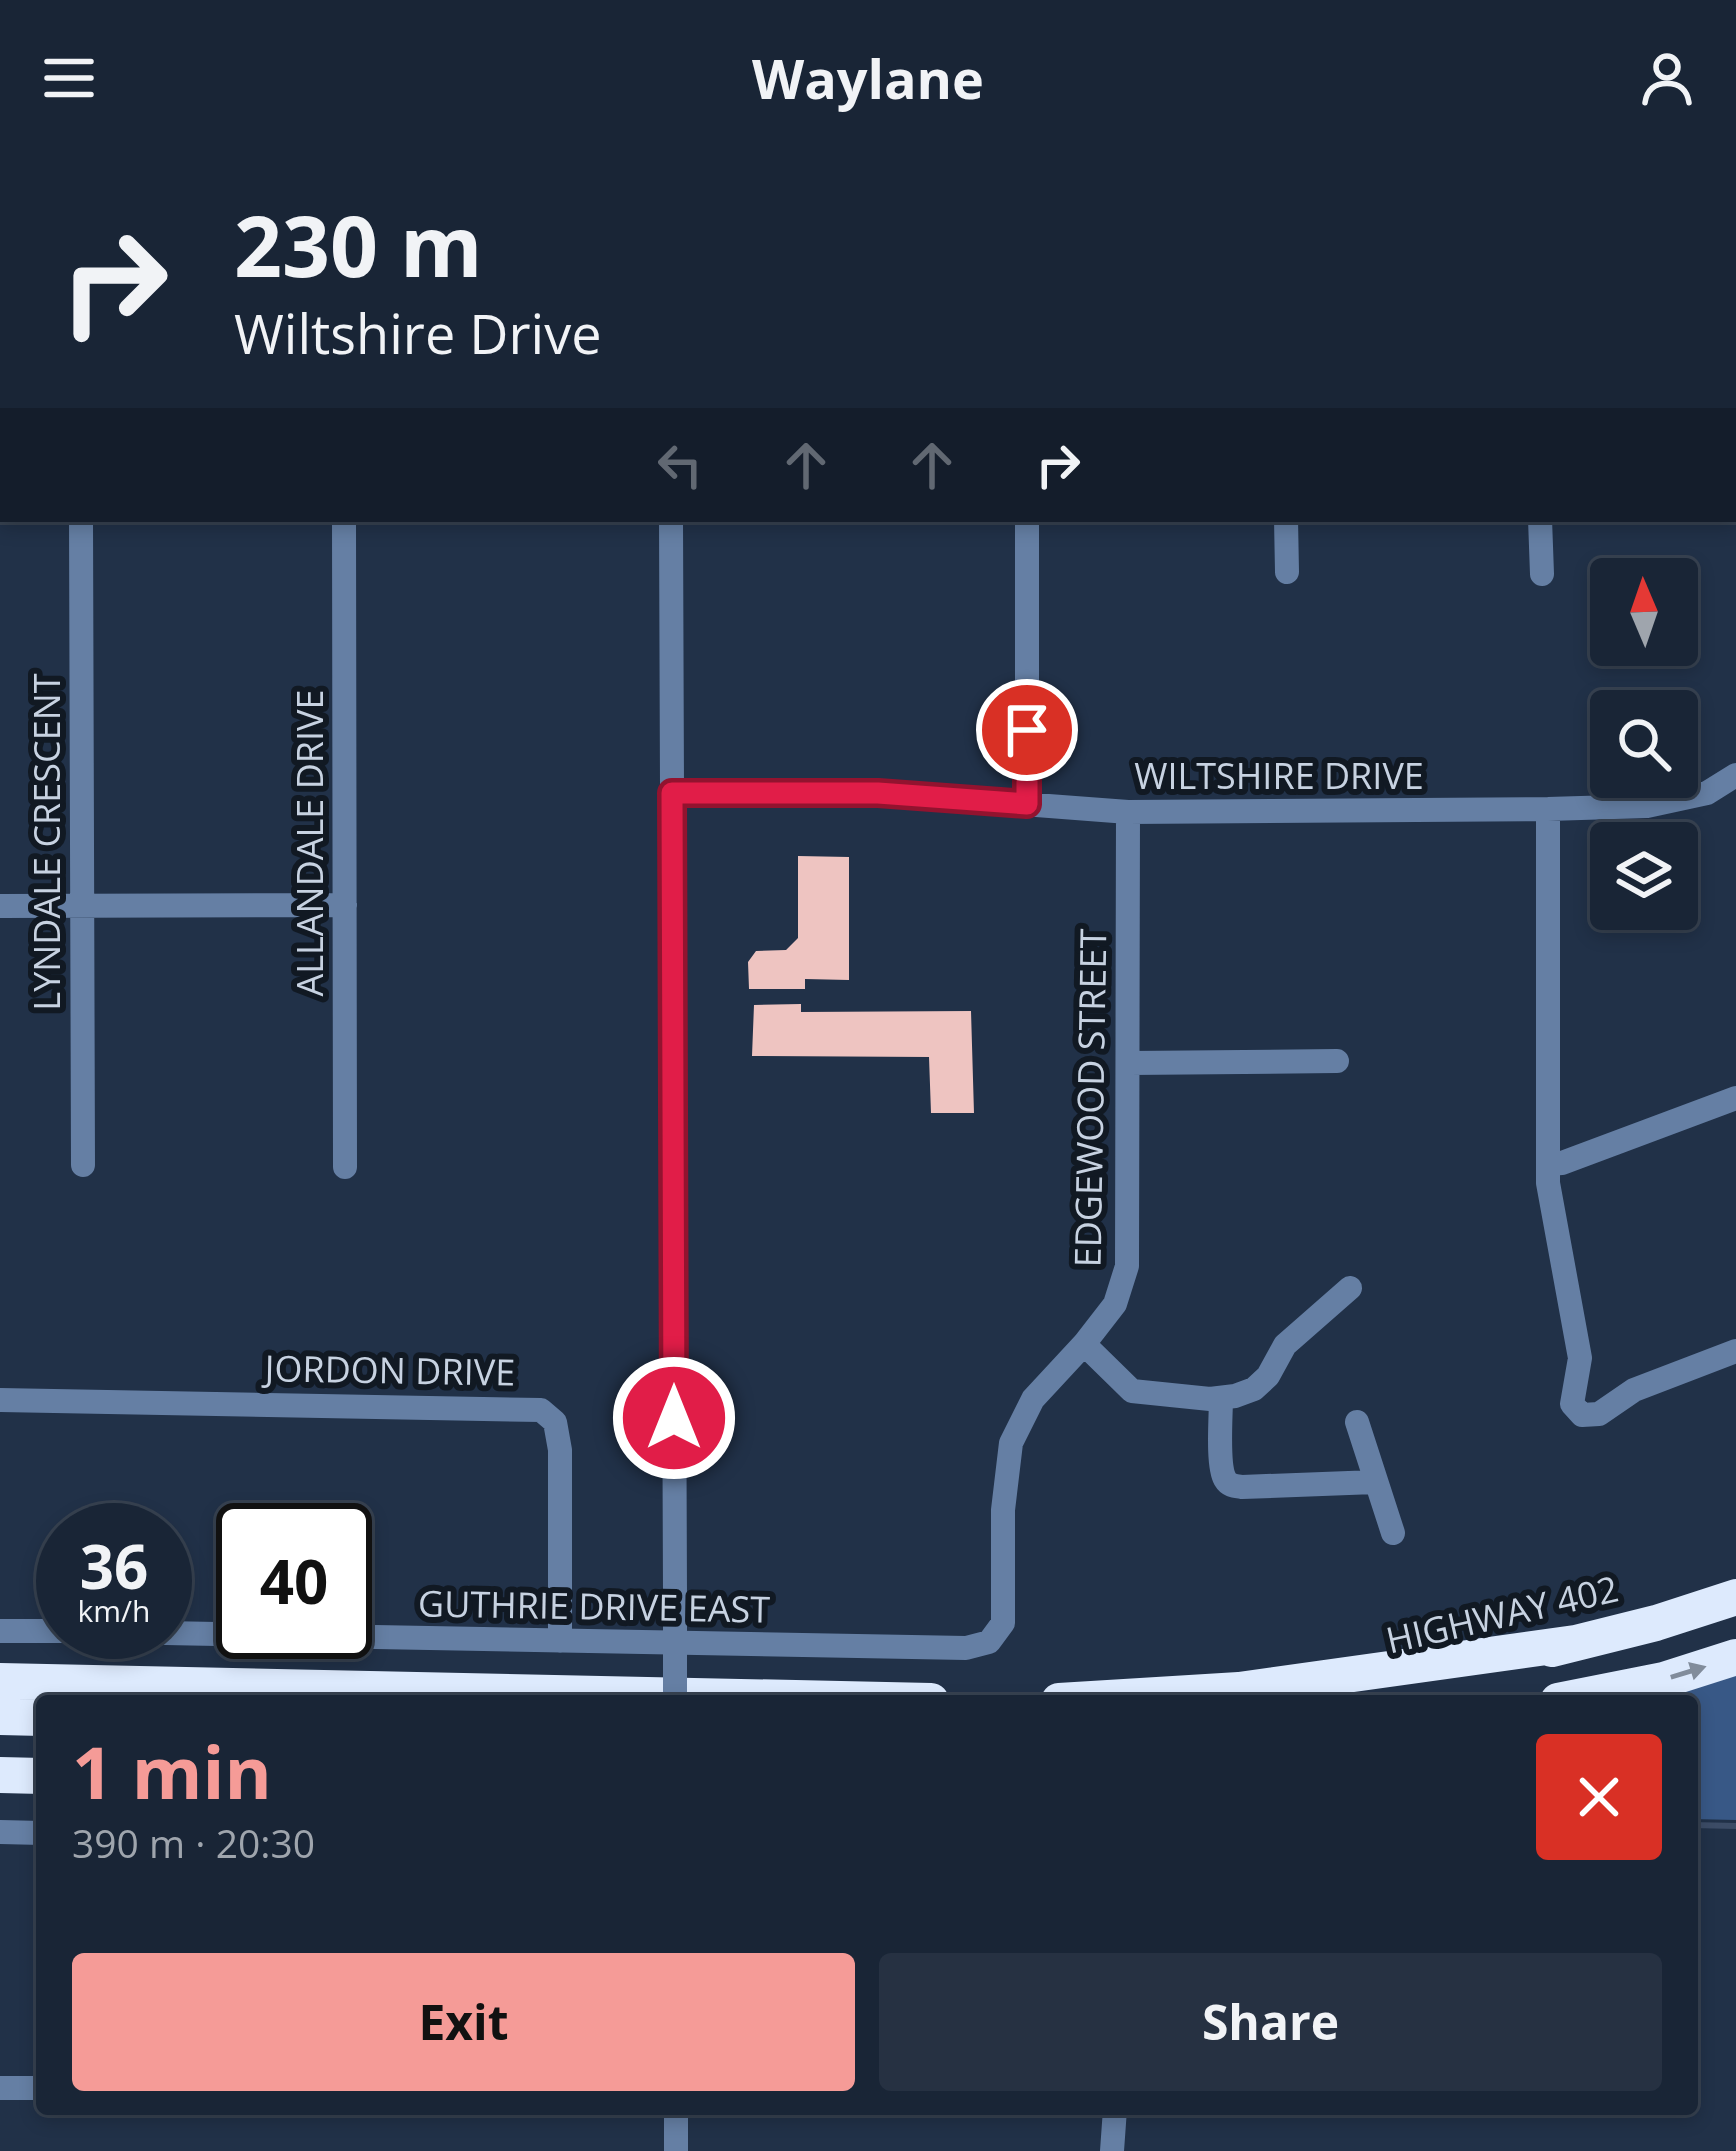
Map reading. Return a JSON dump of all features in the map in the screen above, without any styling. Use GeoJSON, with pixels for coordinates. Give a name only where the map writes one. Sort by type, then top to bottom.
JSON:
{"type":"FeatureCollection","features":[{"type":"Feature","properties":{"kind":"highway","name":"HIGHWAY 402"},"geometry":{"type":"LineString","coordinates":[[1321,1695],[1575,1643],[1736,1597]]}},
{"type":"Feature","properties":{"kind":"highway"},"geometry":{"type":"LineString","coordinates":[[1146,1695],[1261,1687],[1575,1643]]}},
{"type":"Feature","properties":{"kind":"highway"},"geometry":{"type":"LineString","coordinates":[[1588,1695],[1664,1680],[1736,1657]]}},
{"type":"Feature","properties":{"kind":"highway"},"geometry":{"type":"LineString","coordinates":[[0,1759],[36,1760]]}},
{"type":"Feature","properties":{"kind":"highway"},"geometry":{"type":"LineString","coordinates":[[0,1775],[36,1776]]}},
{"type":"Feature","properties":{"kind":"street","name":"LYNDALE CRESCENT"},"geometry":{"type":"LineString","coordinates":[[81,522],[83,1165]]}},
{"type":"Feature","properties":{"kind":"street","name":"ALLANDALE DRIVE"},"geometry":{"type":"LineString","coordinates":[[344,522],[345,1167]]}},
{"type":"Feature","properties":{"kind":"street"},"geometry":{"type":"LineString","coordinates":[[671,522],[675,1695]]}},
{"type":"Feature","properties":{"kind":"street"},"geometry":{"type":"LineString","coordinates":[[1027,522],[1027,804]]}},
{"type":"Feature","properties":{"kind":"street"},"geometry":{"type":"LineString","coordinates":[[1286,522],[1287,572]]}},
{"type":"Feature","properties":{"kind":"street"},"geometry":{"type":"LineString","coordinates":[[1540,522],[1542,574]]}},
{"type":"Feature","properties":{"kind":"street","name":"WILTSHIRE DRIVE"},"geometry":{"type":"LineString","coordinates":[[672,793],[878,793],[1128,812],[1548,809],[1647,806],[1707,793],[1736,776]]}},
{"type":"Feature","properties":{"kind":"street"},"geometry":{"type":"LineString","coordinates":[[1548,809],[1548,1164],[1550,1201],[1580,1358],[1571,1395],[1576,1410],[1599,1414],[1634,1390],[1736,1352]]}},
{"type":"Feature","properties":{"kind":"street","name":"EDGEWOOD STREET"},"geometry":{"type":"LineString","coordinates":[[998,1634],[1003,1623],[1003,1510],[1011,1443],[1033,1399],[1114,1304],[1127,1266],[1128,812]]}},
{"type":"Feature","properties":{"kind":"street"},"geometry":{"type":"LineString","coordinates":[[0,906],[345,905]]}},
{"type":"Feature","properties":{"kind":"street"},"geometry":{"type":"LineString","coordinates":[[1130,1063],[1337,1061]]}},
{"type":"Feature","properties":{"kind":"street"},"geometry":{"type":"LineString","coordinates":[[1548,1164],[1562,1163],[1736,1098]]}},
{"type":"Feature","properties":{"kind":"street"},"geometry":{"type":"LineString","coordinates":[[1084,1344],[1132,1391],[1221,1398],[1254,1389],[1268,1376],[1285,1345],[1350,1288]]}},
{"type":"Feature","properties":{"kind":"street"},"geometry":{"type":"LineString","coordinates":[[1221,1398],[1224,1477],[1230,1484],[1375,1482]]}},
{"type":"Feature","properties":{"kind":"street","name":"JORDON DRIVE"},"geometry":{"type":"LineString","coordinates":[[0,1400],[541,1410],[555,1422],[560,1450],[560,1641]]}},
{"type":"Feature","properties":{"kind":"street"},"geometry":{"type":"LineString","coordinates":[[1357,1422],[1393,1533]]}},
{"type":"Feature","properties":{"kind":"street"},"geometry":{"type":"LineString","coordinates":[[0,1631],[36,1631]]}},
{"type":"Feature","properties":{"kind":"street","name":"GUTHRIE DRIVE EAST"},"geometry":{"type":"LineString","coordinates":[[192,1634],[966,1648],[980,1647],[998,1634]]}},
{"type":"Feature","properties":{"kind":"street"},"geometry":{"type":"LineString","coordinates":[[0,1832],[36,1833]]}},
{"type":"Feature","properties":{"kind":"street"},"geometry":{"type":"LineString","coordinates":[[0,2088],[36,2087]]}},
{"type":"Feature","properties":{"kind":"street"},"geometry":{"type":"LineString","coordinates":[[676,2115],[676,2151]]}},
{"type":"Feature","properties":{"kind":"street"},"geometry":{"type":"LineString","coordinates":[[1112,2151],[1115,2115]]}},
{"type":"Feature","properties":{"kind":"shaded area"},"geometry":{"type":"Polygon","coordinates":[[[1736,1673],[1736,1820],[1698,1819],[1698,1695],[1648,1695],[1736,1673]]]}},
{"type":"Feature","properties":{"kind":"building"},"geometry":{"type":"Polygon","coordinates":[[[798,856],[849,857],[849,980],[805,979],[805,989],[749,989],[748,962],[756,951],[786,950],[798,938],[798,856]]]}},
{"type":"Feature","properties":{"kind":"building"},"geometry":{"type":"Polygon","coordinates":[[[801,1004],[801,1012],[971,1011],[974,1113],[931,1113],[929,1057],[752,1056],[754,1005],[801,1004]]]}},
{"type":"Feature","properties":{"kind":"waterway"},"geometry":{"type":"LineString","coordinates":[[1698,1825],[1736,1826]]}},
{"type":"Feature","properties":{"kind":"route"},"geometry":{"type":"LineString","coordinates":[[674,1418],[672,793],[878,793],[1027,804],[1027,730]]}}]}
